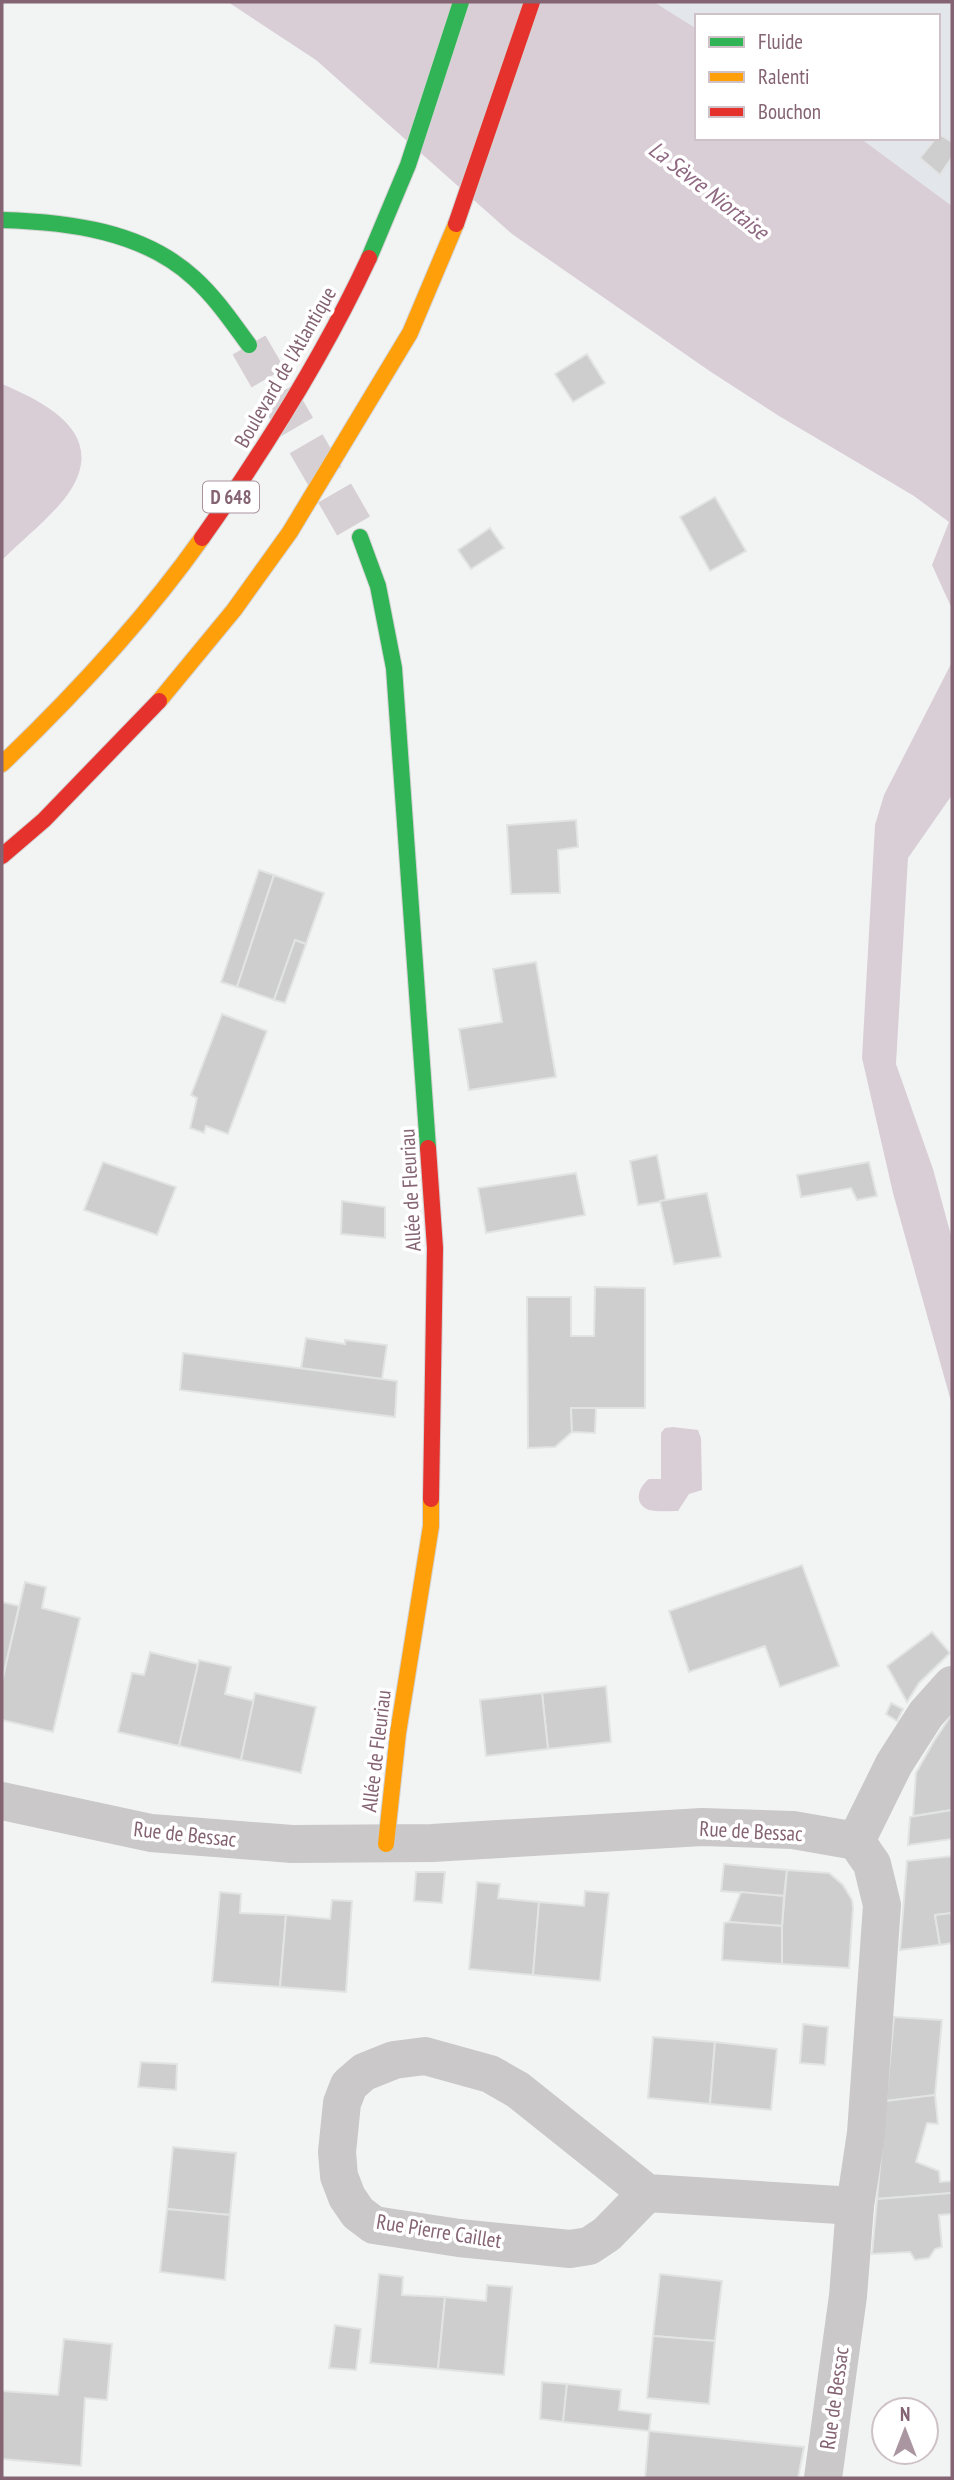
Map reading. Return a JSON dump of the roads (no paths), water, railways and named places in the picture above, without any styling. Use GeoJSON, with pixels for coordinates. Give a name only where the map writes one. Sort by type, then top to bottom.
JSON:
{"type":"FeatureCollection","features":[{"type":"Feature","properties":{"kind":"main road","name":"Boulevard de l'Atlantique"},"geometry":{"type":"LineString","coordinates":[[2,764],[71,697],[139,622],[203,540],[271,437],[327,342],[359,280],[399,188],[461,2]]}},
{"type":"Feature","properties":{"kind":"main road"},"geometry":{"type":"LineString","coordinates":[[2,856],[44,820],[170,690],[290,532],[410,334],[454,229],[532,2]]}},
{"type":"Feature","properties":{"kind":"main road"},"geometry":{"type":"LineString","coordinates":[[2,220],[40,220],[102,231],[151,250],[186,272],[217,303],[249,345]]}},
{"type":"Feature","properties":{"kind":"main road","name":"Allée de Fleuriau"},"geometry":{"type":"LineString","coordinates":[[360,537],[378,586],[394,668],[435,1248],[431,1526],[398,1733],[386,1843]]}},
{"type":"Feature","properties":{"kind":"street"},"geometry":{"type":"LineString","coordinates":[[856,1841],[894,1764],[926,1714],[952,1685]]}},
{"type":"Feature","properties":{"kind":"street","name":"Rue de Bessac"},"geometry":{"type":"LineString","coordinates":[[2,1801],[151,1833],[292,1843],[386,1843],[702,1827],[793,1830],[856,1841],[872,1864],[882,1905],[866,2133],[855,2206],[848,2296],[823,2478]]}},
{"type":"Feature","properties":{"kind":"street","name":"Rue Pierre Caillet"},"geometry":{"type":"LineString","coordinates":[[425,2056],[490,2074],[518,2090],[647,2193],[607,2234],[589,2246],[570,2249],[459,2238],[374,2225],[358,2213],[347,2197],[339,2176],[337,2152],[342,2103],[349,2085],[363,2072],[394,2060],[425,2056]]}},
{"type":"Feature","properties":{"kind":"street"},"geometry":{"type":"LineString","coordinates":[[647,2193],[855,2206]]}},
{"type":"Feature","properties":{"kind":"water","name":"La Sèvre Niortaise"},"geometry":{"type":"Polygon","coordinates":[[[228,2],[654,2],[695,28],[695,140],[863,140],[952,206],[952,609],[932,565],[949,522],[914,496],[779,416],[711,372],[512,234],[316,60],[228,2]]]}},
{"type":"Feature","properties":{"kind":"water"},"geometry":{"type":"Polygon","coordinates":[[[2,384],[37,401],[67,423],[77,437],[81,453],[80,471],[64,500],[2,560],[2,384]]]}},
{"type":"Feature","properties":{"kind":"water"},"geometry":{"type":"Polygon","coordinates":[[[952,662],[952,795],[908,858],[896,1064],[933,1169],[952,1239],[952,1405],[893,1193],[862,1058],[875,825],[884,795],[952,662]]]}},
{"type":"Feature","properties":{"kind":"water"},"geometry":{"type":"Polygon","coordinates":[[[665,1428],[698,1430],[701,1438],[702,1490],[689,1494],[678,1511],[649,1510],[639,1500],[640,1491],[649,1479],[661,1479],[661,1433],[665,1428]]]}},
{"type":"Feature","properties":{"kind":"tunnel"},"geometry":{"type":"LineString","coordinates":[[249,345],[360,537]]}}]}
